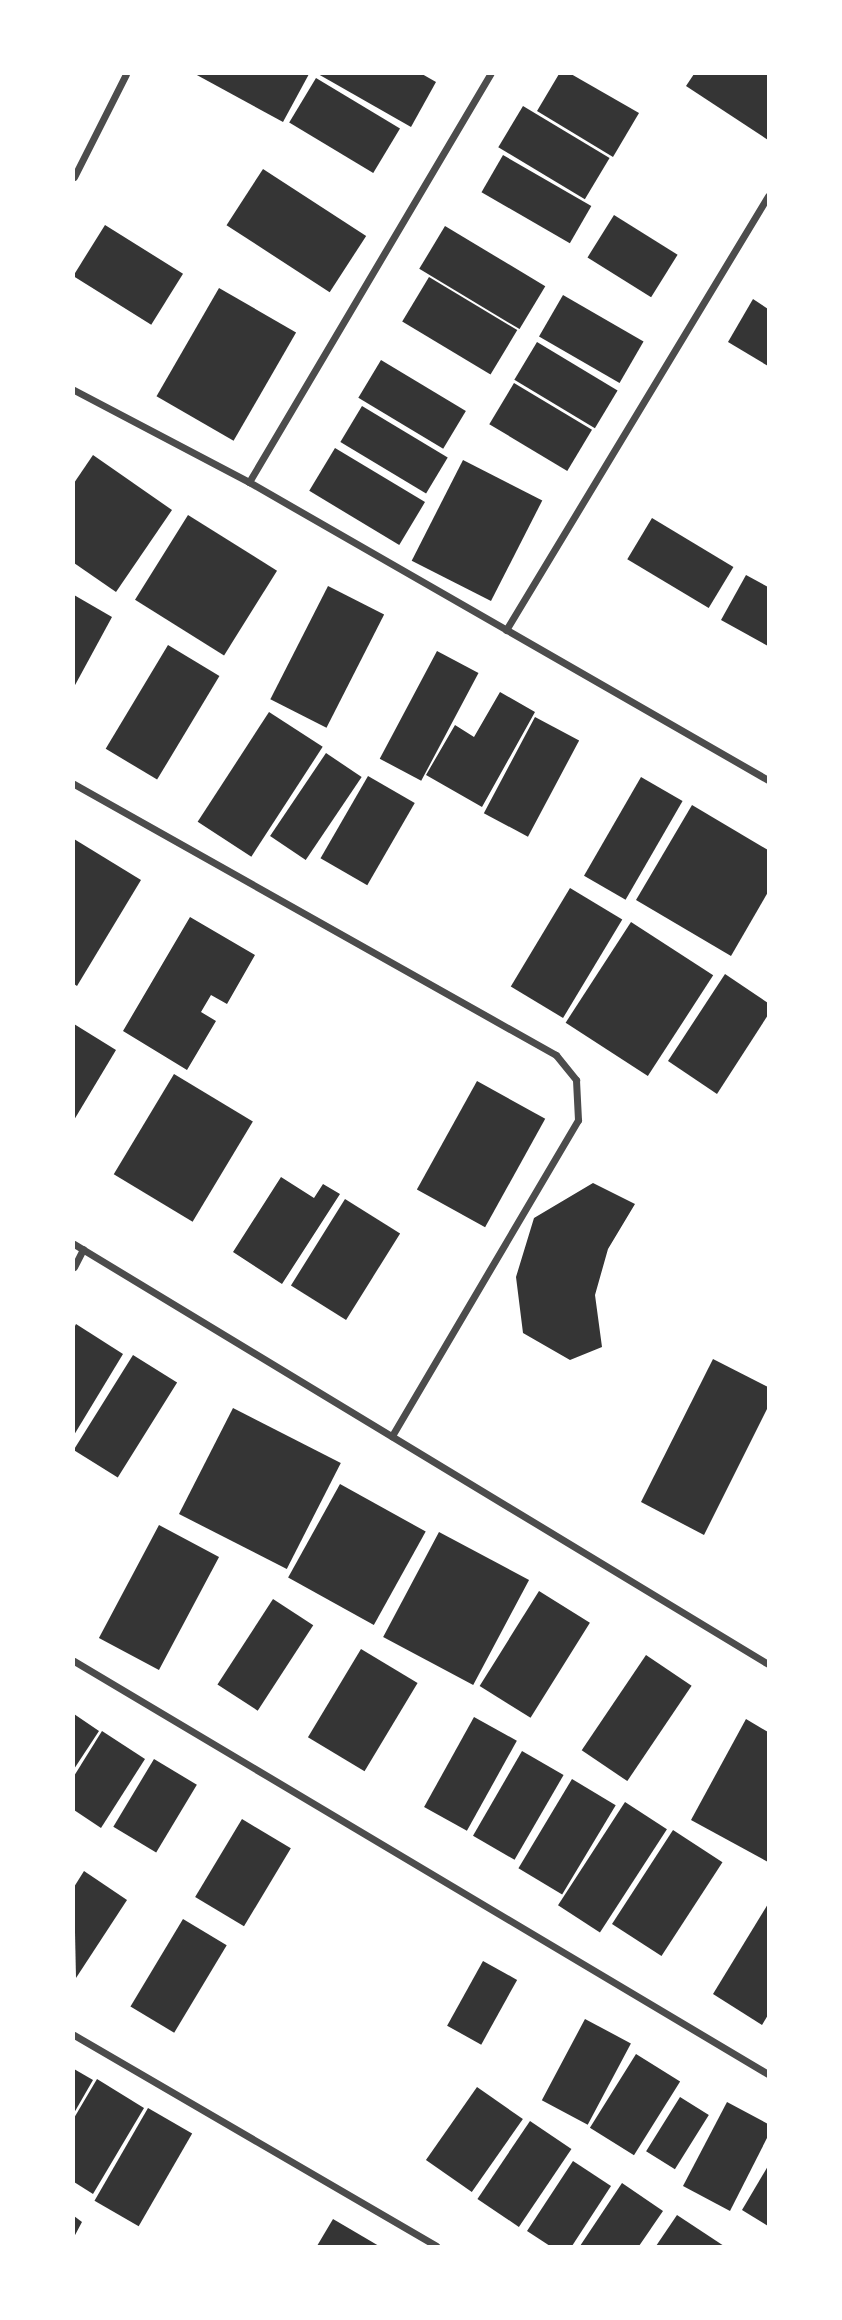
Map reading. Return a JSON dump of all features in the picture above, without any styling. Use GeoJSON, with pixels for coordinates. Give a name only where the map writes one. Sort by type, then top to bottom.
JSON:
{"type":"FeatureCollection","features":[{"type":"Feature","properties":{"kind":"street"},"geometry":{"type":"LineString","coordinates":[[74,177],[126,74]]}},
{"type":"Feature","properties":{"kind":"street"},"geometry":{"type":"LineString","coordinates":[[249,482],[490,74]]}},
{"type":"Feature","properties":{"kind":"street"},"geometry":{"type":"LineString","coordinates":[[506,630],[768,196]]}},
{"type":"Feature","properties":{"kind":"street"},"geometry":{"type":"LineString","coordinates":[[74,390],[249,482],[768,780]]}},
{"type":"Feature","properties":{"kind":"street"},"geometry":{"type":"LineString","coordinates":[[74,784],[556,1055],[576,1080],[578,1120],[392,1436]]}},
{"type":"Feature","properties":{"kind":"street"},"geometry":{"type":"LineString","coordinates":[[74,1244],[768,1664]]}},
{"type":"Feature","properties":{"kind":"street"},"geometry":{"type":"LineString","coordinates":[[74,1266],[83,1249]]}},
{"type":"Feature","properties":{"kind":"street"},"geometry":{"type":"LineString","coordinates":[[74,1661],[768,2074]]}},
{"type":"Feature","properties":{"kind":"street"},"geometry":{"type":"LineString","coordinates":[[74,2035],[436,2246]]}},
{"type":"Feature","properties":{"kind":"building"},"geometry":{"type":"Polygon","coordinates":[[[195,74],[309,74],[283,122],[195,74]]]}},
{"type":"Feature","properties":{"kind":"building"},"geometry":{"type":"Polygon","coordinates":[[[318,74],[422,74],[436,82],[411,127],[318,74]]]}},
{"type":"Feature","properties":{"kind":"building"},"geometry":{"type":"Polygon","coordinates":[[[559,74],[571,74],[639,113],[613,157],[537,111],[559,74]]]}},
{"type":"Feature","properties":{"kind":"building"},"geometry":{"type":"Polygon","coordinates":[[[694,74],[768,75],[768,140],[686,86],[694,74]]]}},
{"type":"Feature","properties":{"kind":"building"},"geometry":{"type":"Polygon","coordinates":[[[316,78],[400,128],[373,173],[289,123],[316,78]]]}},
{"type":"Feature","properties":{"kind":"building"},"geometry":{"type":"Polygon","coordinates":[[[523,106],[610,158],[585,199],[498,147],[523,106]]]}},
{"type":"Feature","properties":{"kind":"building"},"geometry":{"type":"Polygon","coordinates":[[[503,155],[591,206],[570,243],[482,192],[503,155]]]}},
{"type":"Feature","properties":{"kind":"building"},"geometry":{"type":"Polygon","coordinates":[[[263,169],[366,236],[330,292],[227,225],[263,169]]]}},
{"type":"Feature","properties":{"kind":"building"},"geometry":{"type":"Polygon","coordinates":[[[614,215],[678,255],[651,297],[588,257],[614,215]]]}},
{"type":"Feature","properties":{"kind":"building"},"geometry":{"type":"Polygon","coordinates":[[[105,225],[183,274],[151,325],[74,276],[105,225]]]}},
{"type":"Feature","properties":{"kind":"building"},"geometry":{"type":"Polygon","coordinates":[[[445,226],[545,286],[520,329],[419,269],[445,226]]]}},
{"type":"Feature","properties":{"kind":"building"},"geometry":{"type":"Polygon","coordinates":[[[429,277],[517,330],[491,375],[402,322],[429,277]]]}},
{"type":"Feature","properties":{"kind":"building"},"geometry":{"type":"Polygon","coordinates":[[[219,288],[296,332],[234,441],[156,396],[219,288]]]}},
{"type":"Feature","properties":{"kind":"building"},"geometry":{"type":"Polygon","coordinates":[[[563,295],[644,342],[620,383],[539,337],[563,295]]]}},
{"type":"Feature","properties":{"kind":"building"},"geometry":{"type":"Polygon","coordinates":[[[753,299],[768,309],[768,366],[728,342],[753,299]]]}},
{"type":"Feature","properties":{"kind":"building"},"geometry":{"type":"Polygon","coordinates":[[[537,342],[618,390],[595,428],[514,380],[537,342]]]}},
{"type":"Feature","properties":{"kind":"building"},"geometry":{"type":"Polygon","coordinates":[[[381,360],[466,411],[443,449],[358,398],[381,360]]]}},
{"type":"Feature","properties":{"kind":"building"},"geometry":{"type":"Polygon","coordinates":[[[514,383],[592,430],[567,471],[489,424],[514,383]]]}},
{"type":"Feature","properties":{"kind":"building"},"geometry":{"type":"Polygon","coordinates":[[[362,406],[448,458],[426,494],[340,442],[362,406]]]}},
{"type":"Feature","properties":{"kind":"building"},"geometry":{"type":"Polygon","coordinates":[[[335,448],[425,502],[399,545],[309,491],[335,448]]]}},
{"type":"Feature","properties":{"kind":"building"},"geometry":{"type":"Polygon","coordinates":[[[93,455],[172,510],[116,592],[74,563],[74,483],[93,455]]]}},
{"type":"Feature","properties":{"kind":"building"},"geometry":{"type":"Polygon","coordinates":[[[463,460],[542,500],[491,601],[412,561],[463,460]]]}},
{"type":"Feature","properties":{"kind":"building"},"geometry":{"type":"Polygon","coordinates":[[[188,515],[277,571],[224,655],[135,600],[188,515]]]}},
{"type":"Feature","properties":{"kind":"building"},"geometry":{"type":"Polygon","coordinates":[[[652,518],[733,567],[709,608],[627,559],[652,518]]]}},
{"type":"Feature","properties":{"kind":"building"},"geometry":{"type":"Polygon","coordinates":[[[746,575],[768,587],[768,646],[721,620],[746,575]]]}},
{"type":"Feature","properties":{"kind":"building"},"geometry":{"type":"Polygon","coordinates":[[[328,586],[384,615],[326,728],[270,699],[328,586]]]}},
{"type":"Feature","properties":{"kind":"building"},"geometry":{"type":"Polygon","coordinates":[[[74,595],[112,617],[74,687],[74,595]]]}},
{"type":"Feature","properties":{"kind":"building"},"geometry":{"type":"Polygon","coordinates":[[[168,645],[219,676],[157,780],[106,749],[168,645]]]}},
{"type":"Feature","properties":{"kind":"building"},"geometry":{"type":"Polygon","coordinates":[[[437,651],[478,673],[421,781],[380,759],[437,651]]]}},
{"type":"Feature","properties":{"kind":"building"},"geometry":{"type":"Polygon","coordinates":[[[500,692],[535,712],[482,807],[426,775],[455,725],[474,737],[500,692]]]}},
{"type":"Feature","properties":{"kind":"building"},"geometry":{"type":"Polygon","coordinates":[[[269,712],[323,747],[251,857],[198,822],[269,712]]]}},
{"type":"Feature","properties":{"kind":"building"},"geometry":{"type":"Polygon","coordinates":[[[535,717],[579,740],[528,837],[484,813],[535,717]]]}},
{"type":"Feature","properties":{"kind":"building"},"geometry":{"type":"Polygon","coordinates":[[[326,753],[362,777],[306,860],[270,836],[326,753]]]}},
{"type":"Feature","properties":{"kind":"building"},"geometry":{"type":"Polygon","coordinates":[[[368,776],[415,803],[367,885],[320,858],[368,776]]]}},
{"type":"Feature","properties":{"kind":"building"},"geometry":{"type":"Polygon","coordinates":[[[641,777],[683,801],[626,900],[584,876],[641,777]]]}},
{"type":"Feature","properties":{"kind":"building"},"geometry":{"type":"Polygon","coordinates":[[[692,805],[768,850],[768,892],[731,956],[636,900],[692,805]]]}},
{"type":"Feature","properties":{"kind":"building"},"geometry":{"type":"Polygon","coordinates":[[[74,839],[141,880],[77,986],[74,984],[74,839]]]}},
{"type":"Feature","properties":{"kind":"building"},"geometry":{"type":"Polygon","coordinates":[[[570,888],[622,919],[563,1018],[511,987],[570,888]]]}},
{"type":"Feature","properties":{"kind":"building"},"geometry":{"type":"Polygon","coordinates":[[[190,917],[255,955],[227,1004],[211,995],[201,1012],[216,1021],[187,1070],[123,1031],[190,917]]]}},
{"type":"Feature","properties":{"kind":"building"},"geometry":{"type":"Polygon","coordinates":[[[631,922],[713,975],[648,1076],[566,1023],[631,922]]]}},
{"type":"Feature","properties":{"kind":"building"},"geometry":{"type":"Polygon","coordinates":[[[725,974],[768,1003],[768,1015],[717,1094],[668,1061],[725,974]]]}},
{"type":"Feature","properties":{"kind":"building"},"geometry":{"type":"Polygon","coordinates":[[[74,1024],[116,1050],[74,1120],[74,1024]]]}},
{"type":"Feature","properties":{"kind":"building"},"geometry":{"type":"Polygon","coordinates":[[[174,1074],[253,1121],[193,1222],[114,1174],[174,1074]]]}},
{"type":"Feature","properties":{"kind":"building"},"geometry":{"type":"Polygon","coordinates":[[[477,1081],[545,1119],[485,1227],[417,1189],[477,1081]]]}},
{"type":"Feature","properties":{"kind":"building"},"geometry":{"type":"Polygon","coordinates":[[[281,1177],[314,1198],[323,1184],[340,1194],[282,1284],[233,1252],[281,1177]]]}},
{"type":"Feature","properties":{"kind":"building"},"geometry":{"type":"Polygon","coordinates":[[[593,1183],[635,1204],[608,1249],[595,1295],[602,1347],[570,1360],[523,1333],[516,1277],[534,1218],[593,1183]]]}},
{"type":"Feature","properties":{"kind":"building"},"geometry":{"type":"Polygon","coordinates":[[[345,1199],[400,1233],[346,1320],[291,1286],[345,1199]]]}},
{"type":"Feature","properties":{"kind":"building"},"geometry":{"type":"Polygon","coordinates":[[[76,1324],[123,1354],[74,1435],[74,1328],[76,1324]]]}},
{"type":"Feature","properties":{"kind":"building"},"geometry":{"type":"Polygon","coordinates":[[[133,1355],[177,1383],[118,1478],[74,1449],[133,1355]]]}},
{"type":"Feature","properties":{"kind":"building"},"geometry":{"type":"Polygon","coordinates":[[[713,1359],[768,1387],[768,1407],[704,1535],[641,1502],[713,1359]]]}},
{"type":"Feature","properties":{"kind":"building"},"geometry":{"type":"Polygon","coordinates":[[[233,1408],[341,1463],[287,1569],[179,1514],[233,1408]]]}},
{"type":"Feature","properties":{"kind":"building"},"geometry":{"type":"Polygon","coordinates":[[[340,1484],[426,1532],[374,1625],[288,1578],[340,1484]]]}},
{"type":"Feature","properties":{"kind":"building"},"geometry":{"type":"Polygon","coordinates":[[[159,1525],[219,1557],[159,1670],[99,1638],[159,1525]]]}},
{"type":"Feature","properties":{"kind":"building"},"geometry":{"type":"Polygon","coordinates":[[[439,1532],[529,1580],[473,1685],[383,1637],[439,1532]]]}},
{"type":"Feature","properties":{"kind":"building"},"geometry":{"type":"Polygon","coordinates":[[[539,1591],[590,1623],[531,1718],[480,1686],[539,1591]]]}},
{"type":"Feature","properties":{"kind":"building"},"geometry":{"type":"Polygon","coordinates":[[[273,1599],[313,1625],[258,1711],[217,1685],[273,1599]]]}},
{"type":"Feature","properties":{"kind":"building"},"geometry":{"type":"Polygon","coordinates":[[[361,1649],[418,1683],[365,1771],[308,1737],[361,1649]]]}},
{"type":"Feature","properties":{"kind":"building"},"geometry":{"type":"Polygon","coordinates":[[[646,1655],[692,1686],[627,1781],[582,1750],[646,1655]]]}},
{"type":"Feature","properties":{"kind":"building"},"geometry":{"type":"Polygon","coordinates":[[[74,1714],[99,1731],[74,1769],[74,1714]]]}},
{"type":"Feature","properties":{"kind":"building"},"geometry":{"type":"Polygon","coordinates":[[[474,1717],[517,1741],[467,1831],[424,1807],[474,1717]]]}},
{"type":"Feature","properties":{"kind":"building"},"geometry":{"type":"Polygon","coordinates":[[[746,1719],[768,1732],[768,1862],[691,1820],[746,1719]]]}},
{"type":"Feature","properties":{"kind":"building"},"geometry":{"type":"Polygon","coordinates":[[[102,1731],[145,1759],[101,1828],[74,1810],[74,1776],[102,1731]]]}},
{"type":"Feature","properties":{"kind":"building"},"geometry":{"type":"Polygon","coordinates":[[[522,1751],[564,1775],[515,1860],[473,1836],[522,1751]]]}},
{"type":"Feature","properties":{"kind":"building"},"geometry":{"type":"Polygon","coordinates":[[[154,1759],[197,1785],[156,1852],[113,1827],[154,1759]]]}},
{"type":"Feature","properties":{"kind":"building"},"geometry":{"type":"Polygon","coordinates":[[[572,1779],[616,1805],[562,1894],[518,1868],[572,1779]]]}},
{"type":"Feature","properties":{"kind":"building"},"geometry":{"type":"Polygon","coordinates":[[[625,1802],[667,1829],[600,1932],[558,1905],[625,1802]]]}},
{"type":"Feature","properties":{"kind":"building"},"geometry":{"type":"Polygon","coordinates":[[[242,1819],[291,1848],[244,1926],[195,1897],[242,1819]]]}},
{"type":"Feature","properties":{"kind":"building"},"geometry":{"type":"Polygon","coordinates":[[[673,1830],[722,1862],[661,1956],[612,1924],[673,1830]]]}},
{"type":"Feature","properties":{"kind":"building"},"geometry":{"type":"Polygon","coordinates":[[[84,1871],[127,1900],[76,1978],[74,1887],[84,1871]]]}},
{"type":"Feature","properties":{"kind":"building"},"geometry":{"type":"Polygon","coordinates":[[[768,1904],[768,2015],[762,2025],[713,1994],[768,1904]]]}},
{"type":"Feature","properties":{"kind":"building"},"geometry":{"type":"Polygon","coordinates":[[[183,1919],[227,1945],[174,2033],[130,2006],[183,1919]]]}},
{"type":"Feature","properties":{"kind":"building"},"geometry":{"type":"Polygon","coordinates":[[[483,1961],[517,1980],[481,2045],[447,2026],[483,1961]]]}},
{"type":"Feature","properties":{"kind":"building"},"geometry":{"type":"Polygon","coordinates":[[[585,2019],[631,2043],[588,2125],[542,2100],[585,2019]]]}},
{"type":"Feature","properties":{"kind":"building"},"geometry":{"type":"Polygon","coordinates":[[[636,2054],[680,2082],[634,2155],[590,2128],[636,2054]]]}},
{"type":"Feature","properties":{"kind":"building"},"geometry":{"type":"Polygon","coordinates":[[[74,2069],[93,2080],[74,2113],[74,2069]]]}},
{"type":"Feature","properties":{"kind":"building"},"geometry":{"type":"Polygon","coordinates":[[[97,2079],[144,2108],[93,2194],[74,2182],[74,2118],[97,2079]]]}},
{"type":"Feature","properties":{"kind":"building"},"geometry":{"type":"Polygon","coordinates":[[[477,2087],[523,2119],[472,2192],[426,2160],[477,2087]]]}},
{"type":"Feature","properties":{"kind":"building"},"geometry":{"type":"Polygon","coordinates":[[[680,2097],[709,2115],[675,2169],[646,2151],[680,2097]]]}},
{"type":"Feature","properties":{"kind":"building"},"geometry":{"type":"Polygon","coordinates":[[[727,2102],[768,2124],[768,2136],[730,2211],[683,2186],[727,2102]]]}},
{"type":"Feature","properties":{"kind":"building"},"geometry":{"type":"Polygon","coordinates":[[[148,2108],[192,2134],[139,2226],[95,2201],[148,2108]]]}},
{"type":"Feature","properties":{"kind":"building"},"geometry":{"type":"Polygon","coordinates":[[[530,2121],[571,2149],[519,2227],[477,2199],[530,2121]]]}},
{"type":"Feature","properties":{"kind":"building"},"geometry":{"type":"Polygon","coordinates":[[[573,2161],[611,2186],[572,2246],[550,2246],[527,2231],[573,2161]]]}},
{"type":"Feature","properties":{"kind":"building"},"geometry":{"type":"Polygon","coordinates":[[[768,2166],[768,2226],[742,2210],[768,2166]]]}},
{"type":"Feature","properties":{"kind":"building"},"geometry":{"type":"Polygon","coordinates":[[[622,2183],[663,2211],[639,2246],[580,2246],[622,2183]]]}},
{"type":"Feature","properties":{"kind":"building"},"geometry":{"type":"Polygon","coordinates":[[[677,2215],[724,2246],[656,2246],[677,2215]]]}},
{"type":"Feature","properties":{"kind":"building"},"geometry":{"type":"Polygon","coordinates":[[[74,2216],[82,2222],[74,2237],[74,2216]]]}},
{"type":"Feature","properties":{"kind":"building"},"geometry":{"type":"Polygon","coordinates":[[[333,2219],[379,2246],[317,2246],[333,2219]]]}}]}
